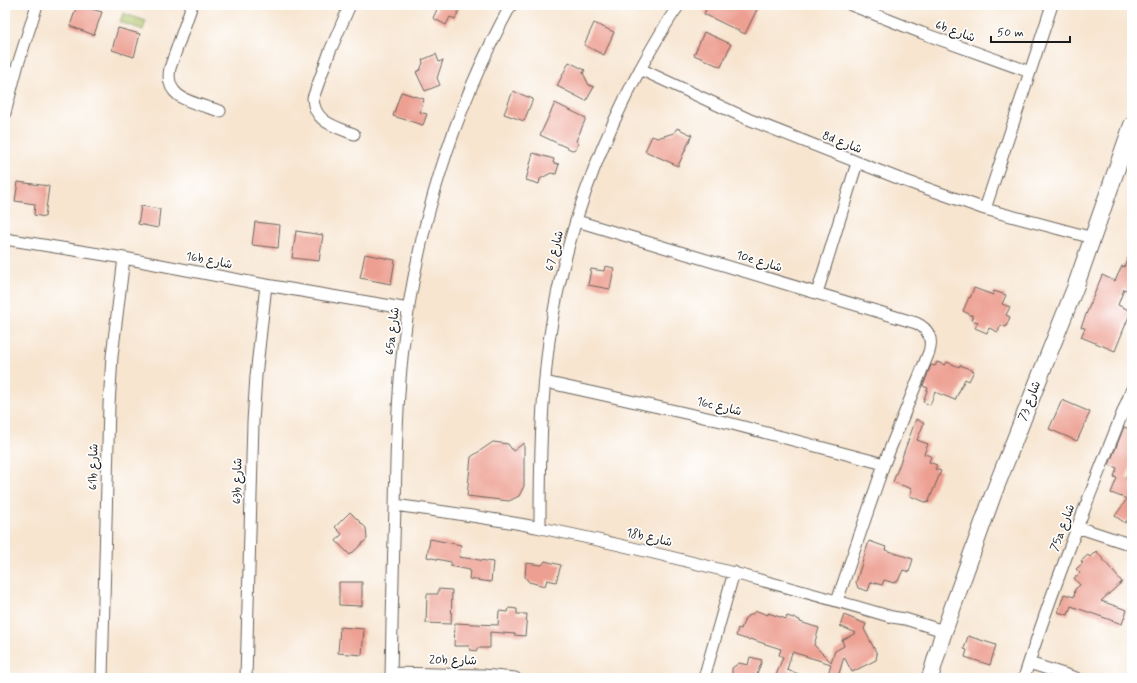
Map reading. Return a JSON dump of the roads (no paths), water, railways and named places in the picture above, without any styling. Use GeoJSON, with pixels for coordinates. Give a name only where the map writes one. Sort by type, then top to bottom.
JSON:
{"type":"FeatureCollection","features":[{"type":"Feature","properties":{"kind":"street"},"geometry":{"type":"LineString","coordinates":[[5,113],[18,64],[37,5]]}},
{"type":"Feature","properties":{"kind":"street"},"geometry":{"type":"LineString","coordinates":[[192,5],[170,68],[168,76],[169,83],[172,90],[185,100],[220,111]]}},
{"type":"Feature","properties":{"kind":"street"},"geometry":{"type":"LineString","coordinates":[[350,5],[330,51],[313,98],[314,106],[322,119],[354,134]]}},
{"type":"Feature","properties":{"kind":"street","name":"65a شارع"},"geometry":{"type":"LineString","coordinates":[[391,675],[395,465],[399,395],[408,309],[431,205],[443,165],[472,87],[489,48],[511,5]]}},
{"type":"Feature","properties":{"kind":"street","name":"شارع 67"},"geometry":{"type":"LineString","coordinates":[[540,527],[540,472],[545,382],[549,341],[565,260],[589,182],[604,144],[640,69],[679,5]]}},
{"type":"Feature","properties":{"kind":"street","name":"6b شارع"},"geometry":{"type":"LineString","coordinates":[[851,5],[922,33],[1030,72]]}},
{"type":"Feature","properties":{"kind":"street"},"geometry":{"type":"LineString","coordinates":[[985,209],[1052,5]]}},
{"type":"Feature","properties":{"kind":"street","name":"8d شارع"},"geometry":{"type":"LineString","coordinates":[[640,69],[748,119],[857,162],[985,209],[1041,225],[1055,232],[1092,241]]}},
{"type":"Feature","properties":{"kind":"street","name":"شارع 73"},"geometry":{"type":"LineString","coordinates":[[930,678],[943,634],[994,492],[1059,329],[1092,241],[1132,125]]}},
{"type":"Feature","properties":{"kind":"street"},"geometry":{"type":"LineString","coordinates":[[817,293],[857,162]]}},
{"type":"Feature","properties":{"kind":"street","name":"10e شارع"},"geometry":{"type":"LineString","coordinates":[[577,221],[922,326],[929,335],[931,341],[929,352],[884,464]]}},
{"type":"Feature","properties":{"kind":"street","name":"16b شارع"},"geometry":{"type":"LineString","coordinates":[[5,239],[124,258],[266,285],[408,309]]}},
{"type":"Feature","properties":{"kind":"street","name":"61b شارع"},"geometry":{"type":"LineString","coordinates":[[102,678],[109,405],[113,342],[124,258]]}},
{"type":"Feature","properties":{"kind":"street","name":"63b شارع"},"geometry":{"type":"LineString","coordinates":[[246,678],[253,430],[256,376],[266,285]]}},
{"type":"Feature","properties":{"kind":"street","name":"16c شارع"},"geometry":{"type":"LineString","coordinates":[[545,382],[721,421],[884,464]]}},
{"type":"Feature","properties":{"kind":"street","name":"75a شارع"},"geometry":{"type":"LineString","coordinates":[[1024,678],[1077,527],[1132,389]]}},
{"type":"Feature","properties":{"kind":"street"},"geometry":{"type":"LineString","coordinates":[[837,601],[884,464]]}},
{"type":"Feature","properties":{"kind":"street","name":"18b شارع"},"geometry":{"type":"LineString","coordinates":[[395,505],[540,527],[669,556],[734,572],[837,601],[892,617],[906,625],[943,634]]}},
{"type":"Feature","properties":{"kind":"street"},"geometry":{"type":"LineString","coordinates":[[1077,527],[1132,545]]}},
{"type":"Feature","properties":{"kind":"street"},"geometry":{"type":"LineString","coordinates":[[704,678],[734,572]]}},
{"type":"Feature","properties":{"kind":"street"},"geometry":{"type":"LineString","coordinates":[[1029,663],[1076,678]]}},
{"type":"Feature","properties":{"kind":"street","name":"20b شارع"},"geometry":{"type":"LineString","coordinates":[[391,675],[483,675],[515,678]]}}]}
